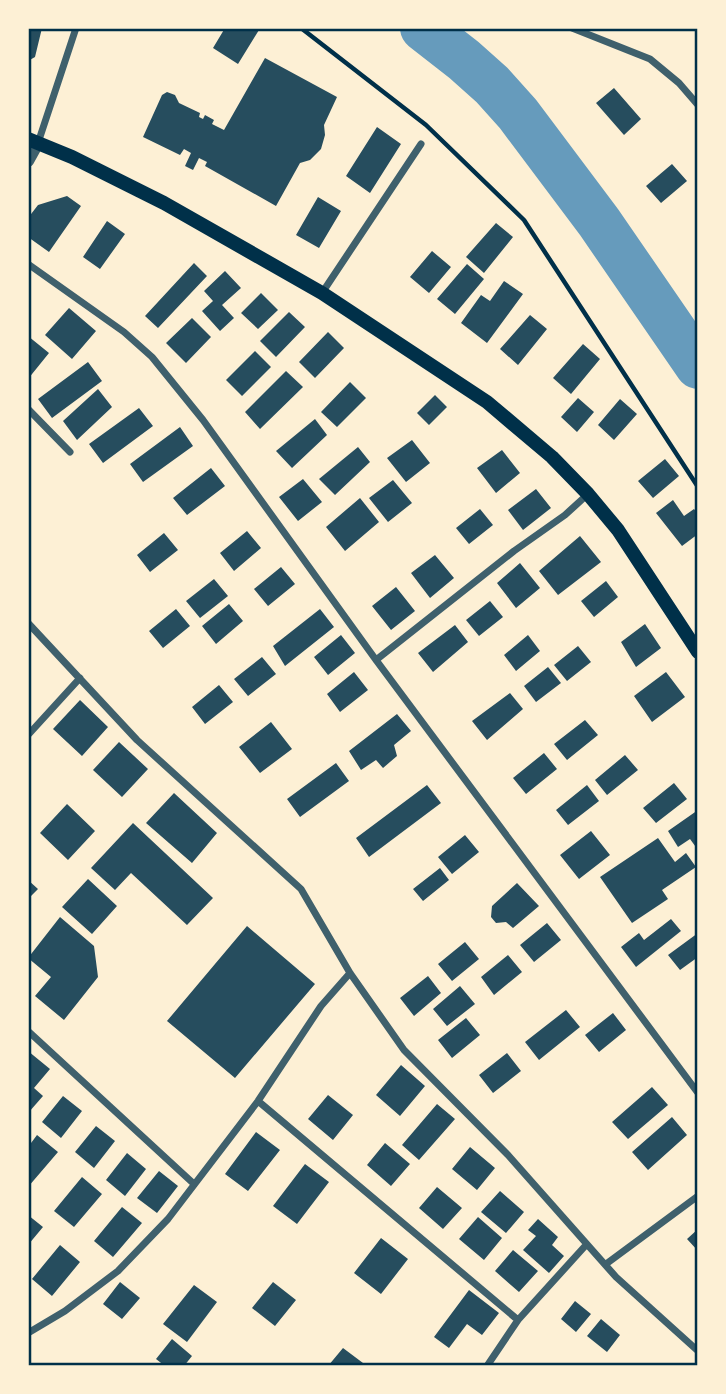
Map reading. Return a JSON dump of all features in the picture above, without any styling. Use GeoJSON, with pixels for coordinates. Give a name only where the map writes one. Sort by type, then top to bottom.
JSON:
{"type":"FeatureCollection","features":[{"type":"Feature","properties":{"kind":"main road"},"geometry":{"type":"LineString","coordinates":[[33,141],[72,157],[164,203],[322,293],[487,402],[552,457],[588,494],[618,530],[698,652]]}},
{"type":"Feature","properties":{"kind":"street"},"geometry":{"type":"LineString","coordinates":[[28,161],[76,28]]}},
{"type":"Feature","properties":{"kind":"street"},"geometry":{"type":"LineString","coordinates":[[572,28],[650,60],[679,83],[698,105]]}},
{"type":"Feature","properties":{"kind":"street"},"geometry":{"type":"LineString","coordinates":[[322,293],[421,145]]}},
{"type":"Feature","properties":{"kind":"street"},"geometry":{"type":"LineString","coordinates":[[28,264],[124,332],[152,357],[203,420],[376,660],[698,1093]]}},
{"type":"Feature","properties":{"kind":"street"},"geometry":{"type":"LineString","coordinates":[[28,409],[70,452]]}},
{"type":"Feature","properties":{"kind":"street"},"geometry":{"type":"LineString","coordinates":[[376,660],[514,551],[565,515],[588,494]]}},
{"type":"Feature","properties":{"kind":"street"},"geometry":{"type":"LineString","coordinates":[[28,623],[137,740],[301,889],[350,973],[404,1050],[508,1155],[616,1277],[698,1351]]}},
{"type":"Feature","properties":{"kind":"street"},"geometry":{"type":"LineString","coordinates":[[28,735],[80,678]]}},
{"type":"Feature","properties":{"kind":"street"},"geometry":{"type":"LineString","coordinates":[[28,1333],[65,1311],[118,1271],[168,1219],[258,1101],[321,1006],[350,973]]}},
{"type":"Feature","properties":{"kind":"street"},"geometry":{"type":"LineString","coordinates":[[28,1031],[194,1184]]}},
{"type":"Feature","properties":{"kind":"street"},"geometry":{"type":"LineString","coordinates":[[258,1101],[518,1320]]}},
{"type":"Feature","properties":{"kind":"street"},"geometry":{"type":"LineString","coordinates":[[606,1264],[698,1196]]}},
{"type":"Feature","properties":{"kind":"street"},"geometry":{"type":"LineString","coordinates":[[487,1366],[518,1320],[586,1245]]}},
{"type":"Feature","properties":{"kind":"path"},"geometry":{"type":"LineString","coordinates":[[301,28],[426,125],[524,220],[698,487]]}},
{"type":"Feature","properties":{"kind":"building"},"geometry":{"type":"Polygon","coordinates":[[[28,28],[42,28],[35,57],[28,61],[28,28]]]}},
{"type":"Feature","properties":{"kind":"building"},"geometry":{"type":"Polygon","coordinates":[[[225,28],[259,30],[238,64],[213,48],[225,28]]]}},
{"type":"Feature","properties":{"kind":"building"},"geometry":{"type":"Polygon","coordinates":[[[265,58],[337,97],[324,125],[325,135],[321,149],[310,160],[300,163],[276,206],[205,166],[207,162],[199,158],[193,170],[185,166],[191,153],[184,149],[180,155],[143,137],[162,95],[167,92],[175,95],[179,103],[200,113],[199,117],[203,119],[205,115],[214,120],[212,124],[224,130],[265,58]]]}},
{"type":"Feature","properties":{"kind":"building"},"geometry":{"type":"Polygon","coordinates":[[[614,88],[641,119],[624,135],[596,103],[614,88]]]}},
{"type":"Feature","properties":{"kind":"building"},"geometry":{"type":"Polygon","coordinates":[[[377,127],[401,144],[370,193],[346,176],[377,127]]]}},
{"type":"Feature","properties":{"kind":"building"},"geometry":{"type":"Polygon","coordinates":[[[672,164],[687,181],[661,203],[646,186],[672,164]]]}},
{"type":"Feature","properties":{"kind":"building"},"geometry":{"type":"Polygon","coordinates":[[[67,196],[81,206],[49,252],[28,237],[28,218],[38,205],[67,196]]]}},
{"type":"Feature","properties":{"kind":"building"},"geometry":{"type":"Polygon","coordinates":[[[318,197],[341,211],[319,248],[296,235],[318,197]]]}},
{"type":"Feature","properties":{"kind":"building"},"geometry":{"type":"Polygon","coordinates":[[[107,221],[125,234],[100,269],[83,257],[107,221]]]}},
{"type":"Feature","properties":{"kind":"building"},"geometry":{"type":"Polygon","coordinates":[[[496,223],[513,237],[484,273],[466,257],[496,223]]]}},
{"type":"Feature","properties":{"kind":"building"},"geometry":{"type":"Polygon","coordinates":[[[432,251],[451,267],[429,293],[410,277],[432,251]]]}},
{"type":"Feature","properties":{"kind":"building"},"geometry":{"type":"Polygon","coordinates":[[[194,263],[207,276],[158,328],[145,316],[194,263]]]}},
{"type":"Feature","properties":{"kind":"building"},"geometry":{"type":"Polygon","coordinates":[[[467,264],[484,279],[455,314],[437,299],[467,264]]]}},
{"type":"Feature","properties":{"kind":"building"},"geometry":{"type":"Polygon","coordinates":[[[225,271],[241,288],[222,305],[234,318],[220,331],[202,311],[213,301],[204,291],[225,271]]]}},
{"type":"Feature","properties":{"kind":"building"},"geometry":{"type":"Polygon","coordinates":[[[504,281],[523,294],[487,343],[461,323],[481,295],[490,301],[504,281]]]}},
{"type":"Feature","properties":{"kind":"building"},"geometry":{"type":"Polygon","coordinates":[[[261,293],[278,310],[258,329],[241,313],[261,293]]]}},
{"type":"Feature","properties":{"kind":"building"},"geometry":{"type":"Polygon","coordinates":[[[69,308],[96,331],[72,359],[45,335],[69,308]]]}},
{"type":"Feature","properties":{"kind":"building"},"geometry":{"type":"Polygon","coordinates":[[[289,312],[305,327],[276,357],[260,341],[289,312]]]}},
{"type":"Feature","properties":{"kind":"building"},"geometry":{"type":"Polygon","coordinates":[[[530,315],[547,329],[518,365],[500,349],[530,315]]]}},
{"type":"Feature","properties":{"kind":"building"},"geometry":{"type":"Polygon","coordinates":[[[192,318],[211,337],[186,363],[166,343],[192,318]]]}},
{"type":"Feature","properties":{"kind":"building"},"geometry":{"type":"Polygon","coordinates":[[[328,332],[344,348],[315,378],[299,362],[328,332]]]}},
{"type":"Feature","properties":{"kind":"building"},"geometry":{"type":"Polygon","coordinates":[[[28,336],[49,353],[28,379],[28,336]]]}},
{"type":"Feature","properties":{"kind":"building"},"geometry":{"type":"Polygon","coordinates":[[[583,344],[600,359],[571,394],[553,378],[583,344]]]}},
{"type":"Feature","properties":{"kind":"building"},"geometry":{"type":"Polygon","coordinates":[[[255,351],[271,367],[242,396],[226,380],[255,351]]]}},
{"type":"Feature","properties":{"kind":"building"},"geometry":{"type":"Polygon","coordinates":[[[88,362],[102,381],[52,418],[38,399],[88,362]]]}},
{"type":"Feature","properties":{"kind":"building"},"geometry":{"type":"Polygon","coordinates":[[[286,371],[303,387],[260,429],[245,412],[286,371]]]}},
{"type":"Feature","properties":{"kind":"building"},"geometry":{"type":"Polygon","coordinates":[[[350,382],[366,398],[337,427],[321,412],[350,382]]]}},
{"type":"Feature","properties":{"kind":"building"},"geometry":{"type":"Polygon","coordinates":[[[98,389],[112,407],[77,440],[63,421],[98,389]]]}},
{"type":"Feature","properties":{"kind":"building"},"geometry":{"type":"Polygon","coordinates":[[[435,395],[447,407],[429,425],[417,413],[435,395]]]}},
{"type":"Feature","properties":{"kind":"building"},"geometry":{"type":"Polygon","coordinates":[[[578,398],[594,412],[577,432],[561,417],[578,398]]]}},
{"type":"Feature","properties":{"kind":"building"},"geometry":{"type":"Polygon","coordinates":[[[620,399],[637,414],[614,440],[598,425],[620,399]]]}},
{"type":"Feature","properties":{"kind":"building"},"geometry":{"type":"Polygon","coordinates":[[[139,408],[153,426],[103,463],[89,444],[139,408]]]}},
{"type":"Feature","properties":{"kind":"building"},"geometry":{"type":"Polygon","coordinates":[[[315,419],[327,435],[292,468],[276,451],[315,419]]]}},
{"type":"Feature","properties":{"kind":"building"},"geometry":{"type":"Polygon","coordinates":[[[180,427],[193,446],[143,482],[130,464],[180,427]]]}},
{"type":"Feature","properties":{"kind":"building"},"geometry":{"type":"Polygon","coordinates":[[[412,440],[430,463],[406,482],[387,458],[412,440]]]}},
{"type":"Feature","properties":{"kind":"building"},"geometry":{"type":"Polygon","coordinates":[[[358,447],[370,462],[335,495],[319,479],[358,447]]]}},
{"type":"Feature","properties":{"kind":"building"},"geometry":{"type":"Polygon","coordinates":[[[502,450],[520,473],[496,493],[477,468],[502,450]]]}},
{"type":"Feature","properties":{"kind":"building"},"geometry":{"type":"Polygon","coordinates":[[[665,459],[679,476],[653,498],[638,481],[665,459]]]}},
{"type":"Feature","properties":{"kind":"building"},"geometry":{"type":"Polygon","coordinates":[[[211,468],[225,486],[187,515],[173,498],[211,468]]]}},
{"type":"Feature","properties":{"kind":"building"},"geometry":{"type":"Polygon","coordinates":[[[303,479],[322,502],[298,521],[279,497],[303,479]]]}},
{"type":"Feature","properties":{"kind":"building"},"geometry":{"type":"Polygon","coordinates":[[[393,480],[412,503],[388,522],[369,498],[393,480]]]}},
{"type":"Feature","properties":{"kind":"building"},"geometry":{"type":"Polygon","coordinates":[[[536,489],[551,508],[523,530],[508,510],[536,489]]]}},
{"type":"Feature","properties":{"kind":"building"},"geometry":{"type":"Polygon","coordinates":[[[360,498],[379,522],[345,551],[326,527],[360,498]]]}},
{"type":"Feature","properties":{"kind":"building"},"geometry":{"type":"Polygon","coordinates":[[[673,500],[684,516],[694,509],[698,514],[698,534],[682,546],[656,513],[673,500]]]}},
{"type":"Feature","properties":{"kind":"building"},"geometry":{"type":"Polygon","coordinates":[[[480,509],[493,525],[469,544],[456,528],[480,509]]]}},
{"type":"Feature","properties":{"kind":"building"},"geometry":{"type":"Polygon","coordinates":[[[247,531],[261,548],[234,571],[220,553],[247,531]]]}},
{"type":"Feature","properties":{"kind":"building"},"geometry":{"type":"Polygon","coordinates":[[[164,533],[178,550],[150,572],[137,555],[164,533]]]}},
{"type":"Feature","properties":{"kind":"building"},"geometry":{"type":"Polygon","coordinates":[[[580,536],[601,562],[558,595],[539,571],[580,536]]]}},
{"type":"Feature","properties":{"kind":"building"},"geometry":{"type":"Polygon","coordinates":[[[435,555],[454,578],[430,598],[411,573],[435,555]]]}},
{"type":"Feature","properties":{"kind":"building"},"geometry":{"type":"Polygon","coordinates":[[[520,563],[540,588],[516,608],[497,583],[520,563]]]}},
{"type":"Feature","properties":{"kind":"building"},"geometry":{"type":"Polygon","coordinates":[[[281,567],[295,584],[268,606],[254,589],[281,567]]]}},
{"type":"Feature","properties":{"kind":"building"},"geometry":{"type":"Polygon","coordinates":[[[214,579],[228,596],[200,618],[186,601],[214,579]]]}},
{"type":"Feature","properties":{"kind":"building"},"geometry":{"type":"Polygon","coordinates":[[[606,581],[618,597],[594,617],[581,601],[606,581]]]}},
{"type":"Feature","properties":{"kind":"building"},"geometry":{"type":"Polygon","coordinates":[[[396,587],[415,611],[391,630],[372,606],[396,587]]]}},
{"type":"Feature","properties":{"kind":"building"},"geometry":{"type":"Polygon","coordinates":[[[490,601],[503,617],[479,636],[466,620],[490,601]]]}},
{"type":"Feature","properties":{"kind":"building"},"geometry":{"type":"Polygon","coordinates":[[[229,604],[243,621],[216,644],[202,626],[229,604]]]}},
{"type":"Feature","properties":{"kind":"building"},"geometry":{"type":"Polygon","coordinates":[[[176,609],[190,626],[163,648],[149,631],[176,609]]]}},
{"type":"Feature","properties":{"kind":"building"},"geometry":{"type":"Polygon","coordinates":[[[320,609],[334,627],[285,666],[273,646],[320,609]]]}},
{"type":"Feature","properties":{"kind":"building"},"geometry":{"type":"Polygon","coordinates":[[[645,624],[661,648],[636,667],[621,642],[645,624]]]}},
{"type":"Feature","properties":{"kind":"building"},"geometry":{"type":"Polygon","coordinates":[[[455,625],[468,642],[433,672],[418,653],[455,625]]]}},
{"type":"Feature","properties":{"kind":"building"},"geometry":{"type":"Polygon","coordinates":[[[341,635],[355,653],[328,675],[314,657],[341,635]]]}},
{"type":"Feature","properties":{"kind":"building"},"geometry":{"type":"Polygon","coordinates":[[[528,635],[540,651],[516,671],[504,655],[528,635]]]}},
{"type":"Feature","properties":{"kind":"building"},"geometry":{"type":"Polygon","coordinates":[[[578,646],[591,662],[567,681],[554,665],[578,646]]]}},
{"type":"Feature","properties":{"kind":"building"},"geometry":{"type":"Polygon","coordinates":[[[262,657],[276,674],[248,696],[234,679],[262,657]]]}},
{"type":"Feature","properties":{"kind":"building"},"geometry":{"type":"Polygon","coordinates":[[[548,667],[561,683],[536,702],[524,686],[548,667]]]}},
{"type":"Feature","properties":{"kind":"building"},"geometry":{"type":"Polygon","coordinates":[[[354,672],[368,690],[340,712],[327,694],[354,672]]]}},
{"type":"Feature","properties":{"kind":"building"},"geometry":{"type":"Polygon","coordinates":[[[666,672],[685,697],[652,722],[634,696],[666,672]]]}},
{"type":"Feature","properties":{"kind":"building"},"geometry":{"type":"Polygon","coordinates":[[[219,685],[233,702],[205,724],[192,707],[219,685]]]}},
{"type":"Feature","properties":{"kind":"building"},"geometry":{"type":"Polygon","coordinates":[[[510,693],[523,709],[487,740],[472,721],[510,693]]]}},
{"type":"Feature","properties":{"kind":"building"},"geometry":{"type":"Polygon","coordinates":[[[80,700],[108,727],[82,756],[53,729],[80,700]]]}},
{"type":"Feature","properties":{"kind":"building"},"geometry":{"type":"Polygon","coordinates":[[[397,714],[411,731],[394,745],[397,756],[383,768],[376,760],[361,770],[349,751],[397,714]]]}},
{"type":"Feature","properties":{"kind":"building"},"geometry":{"type":"Polygon","coordinates":[[[585,720],[598,735],[567,760],[554,744],[585,720]]]}},
{"type":"Feature","properties":{"kind":"building"},"geometry":{"type":"Polygon","coordinates":[[[271,722],[292,749],[260,773],[239,747],[271,722]]]}},
{"type":"Feature","properties":{"kind":"building"},"geometry":{"type":"Polygon","coordinates":[[[119,742],[148,769],[122,797],[93,770],[119,742]]]}},
{"type":"Feature","properties":{"kind":"building"},"geometry":{"type":"Polygon","coordinates":[[[544,753],[557,769],[526,794],[513,778],[544,753]]]}},
{"type":"Feature","properties":{"kind":"building"},"geometry":{"type":"Polygon","coordinates":[[[625,755],[638,770],[607,795],[595,780],[625,755]]]}},
{"type":"Feature","properties":{"kind":"building"},"geometry":{"type":"Polygon","coordinates":[[[336,763],[349,781],[300,817],[287,799],[336,763]]]}},
{"type":"Feature","properties":{"kind":"building"},"geometry":{"type":"Polygon","coordinates":[[[674,783],[687,799],[656,823],[643,808],[674,783]]]}},
{"type":"Feature","properties":{"kind":"building"},"geometry":{"type":"Polygon","coordinates":[[[427,785],[441,803],[369,857],[356,838],[427,785]]]}},
{"type":"Feature","properties":{"kind":"building"},"geometry":{"type":"Polygon","coordinates":[[[587,785],[599,801],[568,825],[556,810],[587,785]]]}},
{"type":"Feature","properties":{"kind":"building"},"geometry":{"type":"Polygon","coordinates":[[[174,793],[217,833],[192,863],[146,823],[174,793]]]}},
{"type":"Feature","properties":{"kind":"building"},"geometry":{"type":"Polygon","coordinates":[[[67,804],[95,831],[68,860],[40,833],[67,804]]]}},
{"type":"Feature","properties":{"kind":"building"},"geometry":{"type":"Polygon","coordinates":[[[698,810],[698,850],[690,839],[678,847],[668,831],[698,810]]]}},
{"type":"Feature","properties":{"kind":"building"},"geometry":{"type":"Polygon","coordinates":[[[133,823],[213,898],[187,925],[131,873],[115,890],[91,868],[133,823]]]}},
{"type":"Feature","properties":{"kind":"building"},"geometry":{"type":"Polygon","coordinates":[[[591,831],[610,855],[579,879],[560,855],[591,831]]]}},
{"type":"Feature","properties":{"kind":"building"},"geometry":{"type":"Polygon","coordinates":[[[465,835],[479,852],[452,874],[438,857],[465,835]]]}},
{"type":"Feature","properties":{"kind":"building"},"geometry":{"type":"Polygon","coordinates":[[[658,838],[675,862],[686,853],[696,867],[662,890],[668,899],[632,923],[600,877],[658,838]]]}},
{"type":"Feature","properties":{"kind":"building"},"geometry":{"type":"Polygon","coordinates":[[[440,868],[449,880],[423,901],[413,889],[440,868]]]}},
{"type":"Feature","properties":{"kind":"building"},"geometry":{"type":"Polygon","coordinates":[[[88,879],[117,906],[92,934],[62,907],[88,879]]]}},
{"type":"Feature","properties":{"kind":"building"},"geometry":{"type":"Polygon","coordinates":[[[28,880],[38,889],[28,899],[28,880]]]}},
{"type":"Feature","properties":{"kind":"building"},"geometry":{"type":"Polygon","coordinates":[[[517,883],[539,906],[513,928],[506,922],[496,923],[491,917],[492,906],[517,883]]]}},
{"type":"Feature","properties":{"kind":"building"},"geometry":{"type":"Polygon","coordinates":[[[60,917],[94,946],[98,977],[64,1020],[35,996],[51,977],[28,958],[60,917]]]}},
{"type":"Feature","properties":{"kind":"building"},"geometry":{"type":"Polygon","coordinates":[[[671,919],[681,931],[636,967],[621,947],[639,933],[644,940],[671,919]]]}},
{"type":"Feature","properties":{"kind":"building"},"geometry":{"type":"Polygon","coordinates":[[[547,923],[561,940],[534,962],[520,945],[547,923]]]}},
{"type":"Feature","properties":{"kind":"building"},"geometry":{"type":"Polygon","coordinates":[[[247,926],[315,984],[235,1078],[167,1021],[247,926]]]}},
{"type":"Feature","properties":{"kind":"building"},"geometry":{"type":"Polygon","coordinates":[[[698,933],[698,957],[680,970],[668,955],[698,933]]]}},
{"type":"Feature","properties":{"kind":"building"},"geometry":{"type":"Polygon","coordinates":[[[465,942],[479,959],[452,981],[438,964],[465,942]]]}},
{"type":"Feature","properties":{"kind":"building"},"geometry":{"type":"Polygon","coordinates":[[[508,955],[522,972],[494,995],[481,977],[508,955]]]}},
{"type":"Feature","properties":{"kind":"building"},"geometry":{"type":"Polygon","coordinates":[[[428,976],[441,993],[414,1016],[400,998],[428,976]]]}},
{"type":"Feature","properties":{"kind":"building"},"geometry":{"type":"Polygon","coordinates":[[[460,986],[475,1004],[447,1026],[433,1009],[460,986]]]}},
{"type":"Feature","properties":{"kind":"building"},"geometry":{"type":"Polygon","coordinates":[[[566,1010],[580,1027],[539,1060],[525,1042],[566,1010]]]}},
{"type":"Feature","properties":{"kind":"building"},"geometry":{"type":"Polygon","coordinates":[[[613,1013],[626,1030],[599,1052],[585,1035],[613,1013]]]}},
{"type":"Feature","properties":{"kind":"building"},"geometry":{"type":"Polygon","coordinates":[[[466,1018],[480,1035],[452,1058],[438,1040],[466,1018]]]}},
{"type":"Feature","properties":{"kind":"building"},"geometry":{"type":"Polygon","coordinates":[[[28,1051],[50,1069],[34,1088],[43,1096],[29,1112],[28,1051]]]}},
{"type":"Feature","properties":{"kind":"building"},"geometry":{"type":"Polygon","coordinates":[[[507,1053],[521,1071],[493,1093],[479,1075],[507,1053]]]}},
{"type":"Feature","properties":{"kind":"building"},"geometry":{"type":"Polygon","coordinates":[[[401,1065],[425,1086],[400,1116],[376,1095],[401,1065]]]}},
{"type":"Feature","properties":{"kind":"building"},"geometry":{"type":"Polygon","coordinates":[[[652,1087],[668,1105],[628,1139],[612,1122],[652,1087]]]}},
{"type":"Feature","properties":{"kind":"building"},"geometry":{"type":"Polygon","coordinates":[[[328,1095],[353,1115],[333,1140],[308,1119],[328,1095]]]}},
{"type":"Feature","properties":{"kind":"building"},"geometry":{"type":"Polygon","coordinates":[[[63,1096],[82,1111],[61,1138],[42,1122],[63,1096]]]}},
{"type":"Feature","properties":{"kind":"building"},"geometry":{"type":"Polygon","coordinates":[[[437,1104],[455,1119],[419,1160],[402,1145],[437,1104]]]}},
{"type":"Feature","properties":{"kind":"building"},"geometry":{"type":"Polygon","coordinates":[[[672,1117],[687,1135],[648,1170],[632,1152],[672,1117]]]}},
{"type":"Feature","properties":{"kind":"building"},"geometry":{"type":"Polygon","coordinates":[[[96,1126],[115,1141],[94,1168],[75,1152],[96,1126]]]}},
{"type":"Feature","properties":{"kind":"building"},"geometry":{"type":"Polygon","coordinates":[[[256,1132],[280,1150],[248,1191],[225,1174],[256,1132]]]}},
{"type":"Feature","properties":{"kind":"building"},"geometry":{"type":"Polygon","coordinates":[[[37,1135],[58,1152],[28,1187],[28,1147],[37,1135]]]}},
{"type":"Feature","properties":{"kind":"building"},"geometry":{"type":"Polygon","coordinates":[[[385,1143],[410,1164],[391,1186],[367,1165],[385,1143]]]}},
{"type":"Feature","properties":{"kind":"building"},"geometry":{"type":"Polygon","coordinates":[[[470,1147],[495,1168],[477,1190],[452,1169],[470,1147]]]}},
{"type":"Feature","properties":{"kind":"building"},"geometry":{"type":"Polygon","coordinates":[[[127,1153],[146,1169],[125,1196],[106,1180],[127,1153]]]}},
{"type":"Feature","properties":{"kind":"building"},"geometry":{"type":"Polygon","coordinates":[[[305,1164],[329,1182],[297,1224],[273,1206],[305,1164]]]}},
{"type":"Feature","properties":{"kind":"building"},"geometry":{"type":"Polygon","coordinates":[[[159,1171],[178,1186],[157,1213],[137,1198],[159,1171]]]}},
{"type":"Feature","properties":{"kind":"building"},"geometry":{"type":"Polygon","coordinates":[[[82,1177],[102,1194],[74,1227],[54,1211],[82,1177]]]}},
{"type":"Feature","properties":{"kind":"building"},"geometry":{"type":"Polygon","coordinates":[[[437,1187],[462,1208],[443,1229],[419,1208],[437,1187]]]}},
{"type":"Feature","properties":{"kind":"building"},"geometry":{"type":"Polygon","coordinates":[[[500,1191],[524,1212],[506,1233],[481,1212],[500,1191]]]}},
{"type":"Feature","properties":{"kind":"building"},"geometry":{"type":"Polygon","coordinates":[[[122,1207],[142,1223],[113,1257],[94,1241],[122,1207]]]}},
{"type":"Feature","properties":{"kind":"building"},"geometry":{"type":"Polygon","coordinates":[[[28,1215],[43,1227],[28,1245],[28,1215]]]}},
{"type":"Feature","properties":{"kind":"building"},"geometry":{"type":"Polygon","coordinates":[[[478,1217],[502,1238],[484,1260],[459,1239],[478,1217]]]}},
{"type":"Feature","properties":{"kind":"building"},"geometry":{"type":"Polygon","coordinates":[[[538,1219],[558,1237],[552,1245],[564,1256],[549,1273],[523,1250],[536,1236],[528,1230],[538,1219]]]}},
{"type":"Feature","properties":{"kind":"building"},"geometry":{"type":"Polygon","coordinates":[[[698,1229],[698,1251],[687,1239],[698,1229]]]}},
{"type":"Feature","properties":{"kind":"building"},"geometry":{"type":"Polygon","coordinates":[[[381,1238],[408,1259],[381,1294],[354,1273],[381,1238]]]}},
{"type":"Feature","properties":{"kind":"building"},"geometry":{"type":"Polygon","coordinates":[[[60,1245],[80,1262],[52,1296],[32,1279],[60,1245]]]}},
{"type":"Feature","properties":{"kind":"building"},"geometry":{"type":"Polygon","coordinates":[[[513,1250],[538,1271],[519,1292],[495,1271],[513,1250]]]}},
{"type":"Feature","properties":{"kind":"building"},"geometry":{"type":"Polygon","coordinates":[[[120,1282],[140,1298],[122,1319],[103,1304],[120,1282]]]}},
{"type":"Feature","properties":{"kind":"building"},"geometry":{"type":"Polygon","coordinates":[[[273,1282],[296,1300],[275,1326],[252,1308],[273,1282]]]}},
{"type":"Feature","properties":{"kind":"building"},"geometry":{"type":"Polygon","coordinates":[[[194,1285],[217,1302],[187,1342],[163,1324],[194,1285]]]}},
{"type":"Feature","properties":{"kind":"building"},"geometry":{"type":"Polygon","coordinates":[[[469,1290],[499,1313],[482,1335],[467,1324],[449,1348],[434,1337],[469,1290]]]}},
{"type":"Feature","properties":{"kind":"building"},"geometry":{"type":"Polygon","coordinates":[[[575,1301],[591,1314],[576,1332],[561,1319],[575,1301]]]}},
{"type":"Feature","properties":{"kind":"building"},"geometry":{"type":"Polygon","coordinates":[[[601,1319],[620,1335],[607,1352],[587,1336],[601,1319]]]}},
{"type":"Feature","properties":{"kind":"building"},"geometry":{"type":"Polygon","coordinates":[[[172,1339],[192,1356],[184,1366],[165,1366],[156,1359],[172,1339]]]}},
{"type":"Feature","properties":{"kind":"building"},"geometry":{"type":"Polygon","coordinates":[[[343,1348],[367,1366],[328,1366],[343,1348]]]}},
{"type":"Feature","properties":{"kind":"waterway"},"geometry":{"type":"LineString","coordinates":[[423,28],[492,85],[518,114],[599,222],[698,366]]}}]}
